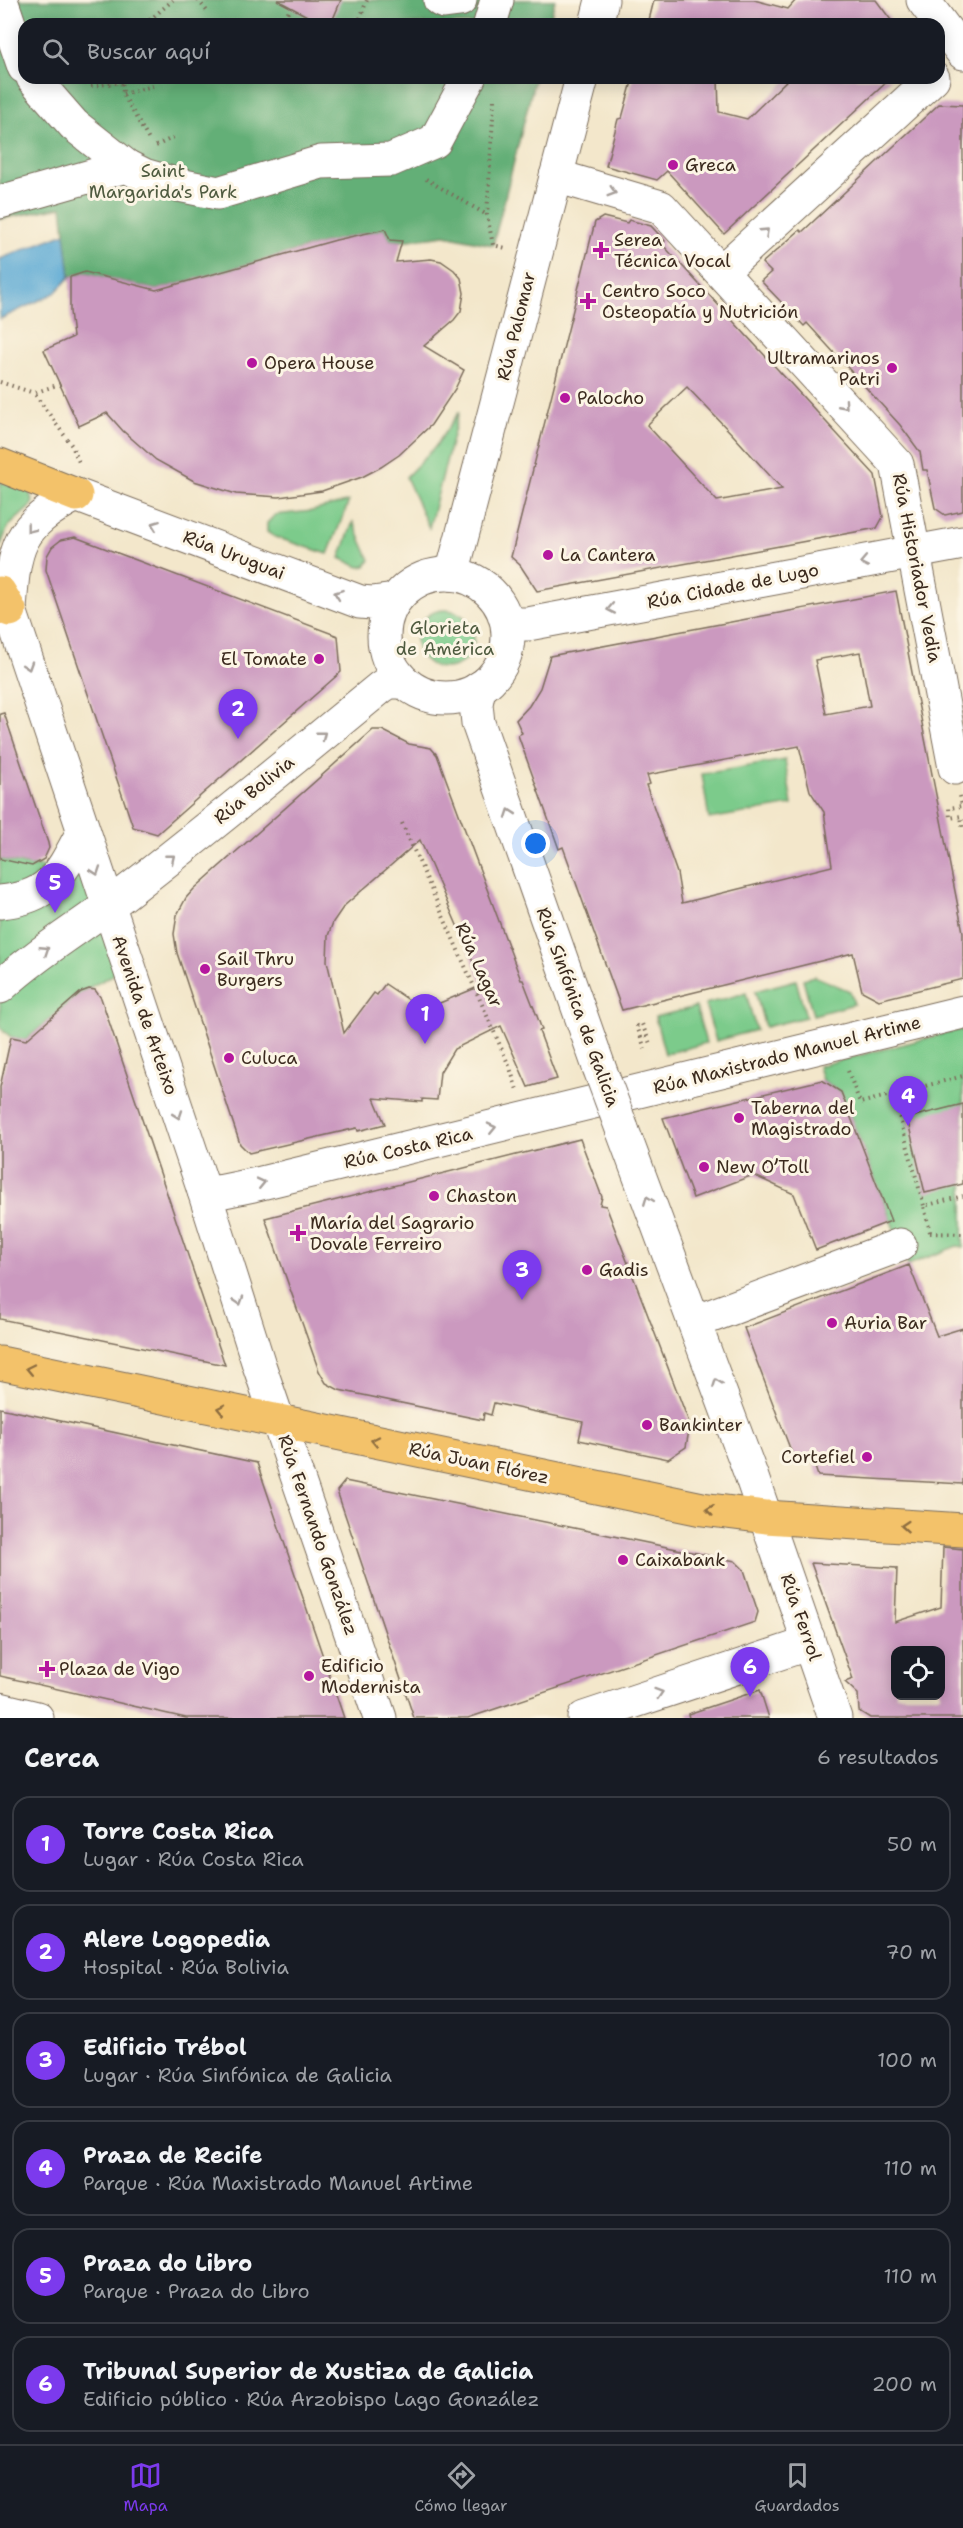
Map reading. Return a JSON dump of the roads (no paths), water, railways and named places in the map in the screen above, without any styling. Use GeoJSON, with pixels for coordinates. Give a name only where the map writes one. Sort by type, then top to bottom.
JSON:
{"type":"FeatureCollection","features":[{"type":"Feature","properties":{"kind":"main road"},"geometry":{"type":"LineString","coordinates":[[0,465],[80,484]]}},
{"type":"Feature","properties":{"kind":"main road","name":"Rúa Juan Flórez"},"geometry":{"type":"LineString","coordinates":[[0,1363],[702,1509],[766,1517],[963,1530]]}},
{"type":"Feature","properties":{"kind":"street"},"geometry":{"type":"LineString","coordinates":[[1,0],[18,50]]}},
{"type":"Feature","properties":{"kind":"street"},"geometry":{"type":"LineString","coordinates":[[440,0],[444,2],[459,0]]}},
{"type":"Feature","properties":{"kind":"street"},"geometry":{"type":"LineString","coordinates":[[492,18],[496,0]]}},
{"type":"Feature","properties":{"kind":"street"},"geometry":{"type":"LineString","coordinates":[[598,18],[602,0]]}},
{"type":"Feature","properties":{"kind":"street"},"geometry":{"type":"LineString","coordinates":[[923,0],[933,18]]}},
{"type":"Feature","properties":{"kind":"street"},"geometry":{"type":"LineString","coordinates":[[945,41],[955,59]]}},
{"type":"Feature","properties":{"kind":"street"},"geometry":{"type":"LineString","coordinates":[[38,84],[74,125],[126,166],[144,175],[218,193],[321,162],[391,160],[435,141],[482,84]]}},
{"type":"Feature","properties":{"kind":"street","name":"Rúa Palomar"},"geometry":{"type":"LineString","coordinates":[[452,574],[580,84]]}},
{"type":"Feature","properties":{"kind":"street"},"geometry":{"type":"LineString","coordinates":[[722,272],[926,84]]}},
{"type":"Feature","properties":{"kind":"street"},"geometry":{"type":"LineString","coordinates":[[0,202],[126,166]]}},
{"type":"Feature","properties":{"kind":"street","name":"Rúa Historiador Vedia"},"geometry":{"type":"LineString","coordinates":[[556,176],[661,207],[897,464],[955,768]]}},
{"type":"Feature","properties":{"kind":"street","name":"Rúa Uruguai"},"geometry":{"type":"LineString","coordinates":[[80,484],[360,602],[395,600]]}},
{"type":"Feature","properties":{"kind":"street","name":"Avenida de Arteixo"},"geometry":{"type":"LineString","coordinates":[[80,484],[27,531],[17,549],[5,602],[204,1191],[278,1420]]}},
{"type":"Feature","properties":{"kind":"street","name":"Rúa Cidade de Lugo"},"geometry":{"type":"LineString","coordinates":[[505,617],[516,624],[528,624],[963,543]]}},
{"type":"Feature","properties":{"kind":"street"},"geometry":{"type":"LineString","coordinates":[[452,574],[464,576],[485,588],[496,601],[505,617],[508,633],[506,649],[501,664],[492,678],[479,688],[465,696],[432,697],[416,691],[403,682],[390,663],[384,642],[385,620],[395,600],[406,588],[432,575],[452,574]]}},
{"type":"Feature","properties":{"kind":"street","name":"Rúa Bolivia"},"geometry":{"type":"LineString","coordinates":[[0,987],[28,961],[108,907],[381,687],[389,682],[403,682]]}},
{"type":"Feature","properties":{"kind":"street","name":"Rúa Sinfónica de Galicia"},"geometry":{"type":"LineString","coordinates":[[479,688],[476,704],[478,723],[599,1067],[766,1517]]}},
{"type":"Feature","properties":{"kind":"street"},"geometry":{"type":"LineString","coordinates":[[0,902],[39,893],[60,873],[83,832]]}},
{"type":"Feature","properties":{"kind":"street","name":"Rúa Maxistrado Manuel Artime"},"geometry":{"type":"LineString","coordinates":[[611,1098],[963,1012]]}},
{"type":"Feature","properties":{"kind":"street","name":"Rúa Costa Rica"},"geometry":{"type":"LineString","coordinates":[[204,1191],[219,1192],[611,1098]]}},
{"type":"Feature","properties":{"kind":"street"},"geometry":{"type":"LineString","coordinates":[[695,1322],[900,1245]]}},
{"type":"Feature","properties":{"kind":"street","name":"Rúa Fernando González"},"geometry":{"type":"LineString","coordinates":[[278,1420],[380,1718]]}},
{"type":"Feature","properties":{"kind":"street","name":"Rúa Ferrol"},"geometry":{"type":"LineString","coordinates":[[766,1517],[836,1718]]}},
{"type":"Feature","properties":{"kind":"street"},"geometry":{"type":"LineString","coordinates":[[584,1718],[790,1649],[808,1638]]}},
{"type":"Feature","properties":{"kind":"street"},"geometry":{"type":"LineString","coordinates":[[0,1709],[37,1718]]}},
{"type":"Feature","properties":{"kind":"water"},"geometry":{"type":"Polygon","coordinates":[[[65,233],[70,277],[55,293],[0,319],[0,259],[65,233]]]}},
{"type":"Feature","properties":{"kind":"place","name":"Greca"},"geometry":{"type":"Point","coordinates":[673,165]}},
{"type":"Feature","properties":{"kind":"place","name":"Serea Técnica Vocal"},"geometry":{"type":"Point","coordinates":[601,250]}},
{"type":"Feature","properties":{"kind":"place","name":"Centro Soco Osteopatía y Nutrición"},"geometry":{"type":"Point","coordinates":[588,301]}},
{"type":"Feature","properties":{"kind":"place","name":"Opera House"},"geometry":{"type":"Point","coordinates":[252,363]}},
{"type":"Feature","properties":{"kind":"place","name":"Ultramarinos Patri"},"geometry":{"type":"Point","coordinates":[892,368]}},
{"type":"Feature","properties":{"kind":"place","name":"Palocho"},"geometry":{"type":"Point","coordinates":[565,398]}},
{"type":"Feature","properties":{"kind":"place","name":"La Cantera"},"geometry":{"type":"Point","coordinates":[548,555]}},
{"type":"Feature","properties":{"kind":"place","name":"El Tomate"},"geometry":{"type":"Point","coordinates":[319,659]}},
{"type":"Feature","properties":{"kind":"place","name":"Alere Logopedia"},"geometry":{"type":"Point","coordinates":[238,739]}},
{"type":"Feature","properties":{"kind":"place","name":"Praza do Libro"},"geometry":{"type":"Point","coordinates":[55,913]}},
{"type":"Feature","properties":{"kind":"place","name":"Sail Thru Burgers"},"geometry":{"type":"Point","coordinates":[205,969]}},
{"type":"Feature","properties":{"kind":"place","name":"Torre Costa Rica"},"geometry":{"type":"Point","coordinates":[425,1044]}},
{"type":"Feature","properties":{"kind":"place","name":"Culuca"},"geometry":{"type":"Point","coordinates":[229,1058]}},
{"type":"Feature","properties":{"kind":"place","name":"Taberna del Magistrado"},"geometry":{"type":"Point","coordinates":[739,1118]}},
{"type":"Feature","properties":{"kind":"place","name":"Praza de Recife"},"geometry":{"type":"Point","coordinates":[908,1126]}},
{"type":"Feature","properties":{"kind":"place","name":"New O’Toll"},"geometry":{"type":"Point","coordinates":[704,1167]}},
{"type":"Feature","properties":{"kind":"place","name":"Chaston"},"geometry":{"type":"Point","coordinates":[434,1196]}},
{"type":"Feature","properties":{"kind":"place","name":"María del Sagrario Dovale Ferreiro"},"geometry":{"type":"Point","coordinates":[298,1233]}},
{"type":"Feature","properties":{"kind":"place","name":"Gadis"},"geometry":{"type":"Point","coordinates":[587,1270]}},
{"type":"Feature","properties":{"kind":"place","name":"Edificio Trébol"},"geometry":{"type":"Point","coordinates":[522,1300]}},
{"type":"Feature","properties":{"kind":"place","name":"Auria Bar"},"geometry":{"type":"Point","coordinates":[832,1323]}},
{"type":"Feature","properties":{"kind":"place","name":"Bankinter"},"geometry":{"type":"Point","coordinates":[647,1425]}},
{"type":"Feature","properties":{"kind":"place","name":"Cortefiel"},"geometry":{"type":"Point","coordinates":[867,1457]}},
{"type":"Feature","properties":{"kind":"place","name":"Caixabank"},"geometry":{"type":"Point","coordinates":[623,1560]}},
{"type":"Feature","properties":{"kind":"place","name":"Plaza de Vigo"},"geometry":{"type":"Point","coordinates":[47,1669]}},
{"type":"Feature","properties":{"kind":"place","name":"Edificio Modernista"},"geometry":{"type":"Point","coordinates":[309,1676]}},
{"type":"Feature","properties":{"kind":"place","name":"Tribunal Superior de Xustiza de Galicia"},"geometry":{"type":"Point","coordinates":[750,1697]}},
{"type":"Feature","properties":{"kind":"park label","name":"Saint Margarida's Park"},"geometry":{"type":"Point","coordinates":[163,181]}},
{"type":"Feature","properties":{"kind":"park label","name":"Glorieta de América"},"geometry":{"type":"Point","coordinates":[445,638]}}]}
